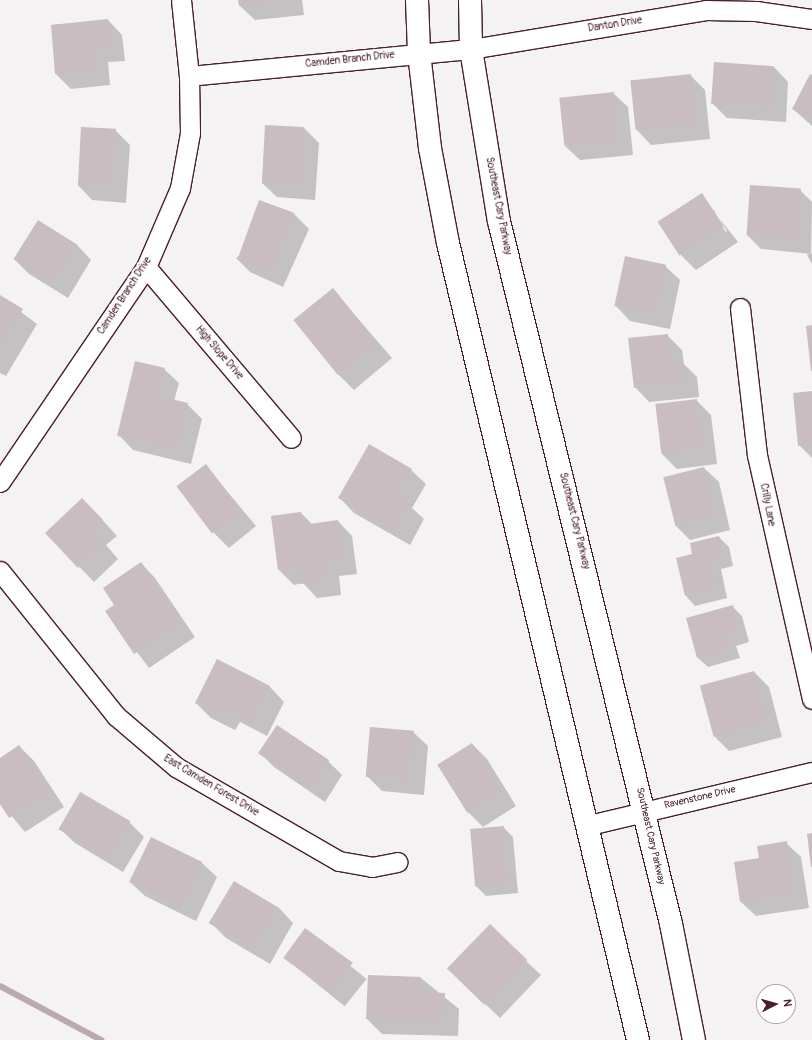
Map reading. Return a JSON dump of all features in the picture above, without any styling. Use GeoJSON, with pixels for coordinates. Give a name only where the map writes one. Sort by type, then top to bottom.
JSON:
{"type":"FeatureCollection","features":[{"type":"Feature","properties":{"kind":"main road"},"geometry":{"type":"LineString","coordinates":[[417,0],[419,53],[430,148],[448,243],[589,825],[638,1040]]}},
{"type":"Feature","properties":{"kind":"main road","name":"Southeast Cary Parkway"},"geometry":{"type":"LineString","coordinates":[[470,0],[471,49],[499,221],[644,812],[694,1040]]}},
{"type":"Feature","properties":{"kind":"street"},"geometry":{"type":"LineString","coordinates":[[181,0],[189,76]]}},
{"type":"Feature","properties":{"kind":"street","name":"Danton Drive"},"geometry":{"type":"LineString","coordinates":[[419,53],[471,49],[706,10],[756,11],[812,19]]}},
{"type":"Feature","properties":{"kind":"street","name":"Camden Branch Drive"},"geometry":{"type":"LineString","coordinates":[[0,482],[146,267],[180,188],[190,133],[189,76],[419,53]]}},
{"type":"Feature","properties":{"kind":"street","name":"High Slope Drive"},"geometry":{"type":"LineString","coordinates":[[146,267],[291,438]]}},
{"type":"Feature","properties":{"kind":"street","name":"Crilly Lane"},"geometry":{"type":"LineString","coordinates":[[740,308],[757,455],[812,699]]}},
{"type":"Feature","properties":{"kind":"street","name":"East Camden Forest Drive"},"geometry":{"type":"LineString","coordinates":[[0,571],[116,716],[176,767],[339,861],[372,867],[398,862]]}},
{"type":"Feature","properties":{"kind":"street","name":"Ravenstone Drive"},"geometry":{"type":"LineString","coordinates":[[589,825],[812,772]]}},
{"type":"Feature","properties":{"kind":"building"},"geometry":{"type":"Polygon","coordinates":[[[238,0],[288,0],[288,1],[239,6],[238,0]]]}},
{"type":"Feature","properties":{"kind":"building"},"geometry":{"type":"Polygon","coordinates":[[[108,19],[111,47],[94,48],[96,71],[55,74],[51,25],[108,19]]]}},
{"type":"Feature","properties":{"kind":"building"},"geometry":{"type":"Polygon","coordinates":[[[714,62],[774,66],[771,108],[711,104],[714,62]]]}},
{"type":"Feature","properties":{"kind":"building"},"geometry":{"type":"Polygon","coordinates":[[[691,74],[696,124],[636,130],[630,80],[691,74]]]}},
{"type":"Feature","properties":{"kind":"building"},"geometry":{"type":"Polygon","coordinates":[[[810,74],[812,75],[812,120],[792,109],[810,74]]]}},
{"type":"Feature","properties":{"kind":"building"},"geometry":{"type":"Polygon","coordinates":[[[614,92],[619,140],[564,145],[559,98],[614,92]]]}},
{"type":"Feature","properties":{"kind":"building"},"geometry":{"type":"Polygon","coordinates":[[[265,125],[304,127],[301,185],[262,183],[265,125]]]}},
{"type":"Feature","properties":{"kind":"building"},"geometry":{"type":"Polygon","coordinates":[[[81,127],[116,129],[113,188],[78,186],[81,127]]]}},
{"type":"Feature","properties":{"kind":"building"},"geometry":{"type":"Polygon","coordinates":[[[750,185],[801,189],[797,238],[747,235],[750,185]]]}},
{"type":"Feature","properties":{"kind":"building"},"geometry":{"type":"Polygon","coordinates":[[[702,193],[724,227],[679,255],[658,222],[702,193]]]}},
{"type":"Feature","properties":{"kind":"building"},"geometry":{"type":"Polygon","coordinates":[[[259,200],[295,213],[273,272],[237,259],[259,200]]]}},
{"type":"Feature","properties":{"kind":"building"},"geometry":{"type":"Polygon","coordinates":[[[38,220],[77,244],[53,283],[14,259],[38,220]]]}},
{"type":"Feature","properties":{"kind":"building"},"geometry":{"type":"Polygon","coordinates":[[[812,253],[812,264],[807,255],[812,253]]]}},
{"type":"Feature","properties":{"kind":"building"},"geometry":{"type":"Polygon","coordinates":[[[625,256],[666,265],[655,315],[614,306],[625,256]]]}},
{"type":"Feature","properties":{"kind":"building"},"geometry":{"type":"Polygon","coordinates":[[[333,288],[378,343],[338,375],[293,320],[333,288]]]}},
{"type":"Feature","properties":{"kind":"building"},"geometry":{"type":"Polygon","coordinates":[[[0,295],[23,309],[0,347],[0,295]]]}},
{"type":"Feature","properties":{"kind":"building"},"geometry":{"type":"Polygon","coordinates":[[[812,325],[812,371],[811,371],[806,326],[812,325]]]}},
{"type":"Feature","properties":{"kind":"building"},"geometry":{"type":"Polygon","coordinates":[[[668,334],[671,363],[683,361],[685,382],[634,388],[628,338],[668,334]]]}},
{"type":"Feature","properties":{"kind":"building"},"geometry":{"type":"Polygon","coordinates":[[[135,361],[165,368],[158,396],[188,403],[177,450],[117,436],[135,361]]]}},
{"type":"Feature","properties":{"kind":"building"},"geometry":{"type":"Polygon","coordinates":[[[812,391],[812,444],[798,446],[793,393],[812,391]]]}},
{"type":"Feature","properties":{"kind":"building"},"geometry":{"type":"Polygon","coordinates":[[[697,399],[703,449],[661,454],[655,404],[697,399]]]}},
{"type":"Feature","properties":{"kind":"building"},"geometry":{"type":"Polygon","coordinates":[[[369,444],[412,469],[396,496],[410,504],[395,531],[338,498],[369,444]]]}},
{"type":"Feature","properties":{"kind":"building"},"geometry":{"type":"Polygon","coordinates":[[[206,464],[242,511],[212,533],[176,486],[206,464]]]}},
{"type":"Feature","properties":{"kind":"building"},"geometry":{"type":"Polygon","coordinates":[[[704,467],[716,516],[675,526],[663,477],[704,467]]]}},
{"type":"Feature","properties":{"kind":"building"},"geometry":{"type":"Polygon","coordinates":[[[82,498],[103,520],[92,530],[104,544],[78,568],[45,533],[82,498]]]}},
{"type":"Feature","properties":{"kind":"building"},"geometry":{"type":"Polygon","coordinates":[[[301,512],[303,525],[338,520],[343,559],[325,562],[327,580],[301,584],[299,568],[278,570],[271,516],[301,512]]]}},
{"type":"Feature","properties":{"kind":"building"},"geometry":{"type":"Polygon","coordinates":[[[719,536],[724,557],[712,559],[718,588],[685,596],[676,558],[692,554],[690,543],[719,536]]]}},
{"type":"Feature","properties":{"kind":"building"},"geometry":{"type":"Polygon","coordinates":[[[141,562],[182,622],[134,654],[105,611],[114,605],[103,588],[141,562]]]}},
{"type":"Feature","properties":{"kind":"building"},"geometry":{"type":"Polygon","coordinates":[[[733,605],[740,632],[727,636],[730,649],[697,658],[686,618],[733,605]]]}},
{"type":"Feature","properties":{"kind":"building"},"geometry":{"type":"Polygon","coordinates":[[[217,659],[270,686],[252,722],[225,708],[220,716],[195,703],[217,659]]]}},
{"type":"Feature","properties":{"kind":"building"},"geometry":{"type":"Polygon","coordinates":[[[754,671],[768,722],[714,737],[700,685],[754,671]]]}},
{"type":"Feature","properties":{"kind":"building"},"geometry":{"type":"Polygon","coordinates":[[[277,725],[329,760],[310,788],[258,753],[277,725]]]}},
{"type":"Feature","properties":{"kind":"building"},"geometry":{"type":"Polygon","coordinates":[[[370,727],[414,731],[409,781],[366,777],[370,727]]]}},
{"type":"Feature","properties":{"kind":"building"},"geometry":{"type":"Polygon","coordinates":[[[472,743],[502,791],[467,813],[437,765],[472,743]]]}},
{"type":"Feature","properties":{"kind":"building"},"geometry":{"type":"Polygon","coordinates":[[[19,745],[50,792],[9,818],[0,804],[0,758],[19,745]]]}},
{"type":"Feature","properties":{"kind":"building"},"geometry":{"type":"Polygon","coordinates":[[[80,792],[130,821],[109,858],[58,829],[80,792]]]}},
{"type":"Feature","properties":{"kind":"building"},"geometry":{"type":"Polygon","coordinates":[[[504,826],[509,884],[475,887],[470,829],[504,826]]]}},
{"type":"Feature","properties":{"kind":"building"},"geometry":{"type":"Polygon","coordinates":[[[812,833],[812,867],[811,867],[807,834],[812,833]]]}},
{"type":"Feature","properties":{"kind":"building"},"geometry":{"type":"Polygon","coordinates":[[[151,837],[202,862],[180,907],[129,882],[151,837]]]}},
{"type":"Feature","properties":{"kind":"building"},"geometry":{"type":"Polygon","coordinates":[[[787,841],[795,894],[740,902],[734,862],[759,858],[757,846],[787,841]]]}},
{"type":"Feature","properties":{"kind":"building"},"geometry":{"type":"Polygon","coordinates":[[[234,881],[279,908],[253,950],[209,923],[234,881]]]}},
{"type":"Feature","properties":{"kind":"building"},"geometry":{"type":"Polygon","coordinates":[[[490,924],[527,960],[484,1005],[447,969],[490,924]]]}},
{"type":"Feature","properties":{"kind":"building"},"geometry":{"type":"Polygon","coordinates":[[[305,928],[353,963],[331,993],[283,958],[305,928]]]}},
{"type":"Feature","properties":{"kind":"building"},"geometry":{"type":"Polygon","coordinates":[[[368,975],[421,977],[420,992],[445,993],[444,1022],[366,1019],[368,975]]]}},
{"type":"Feature","properties":{"kind":"waterway"},"geometry":{"type":"LineString","coordinates":[[0,986],[101,1040]]}}]}
